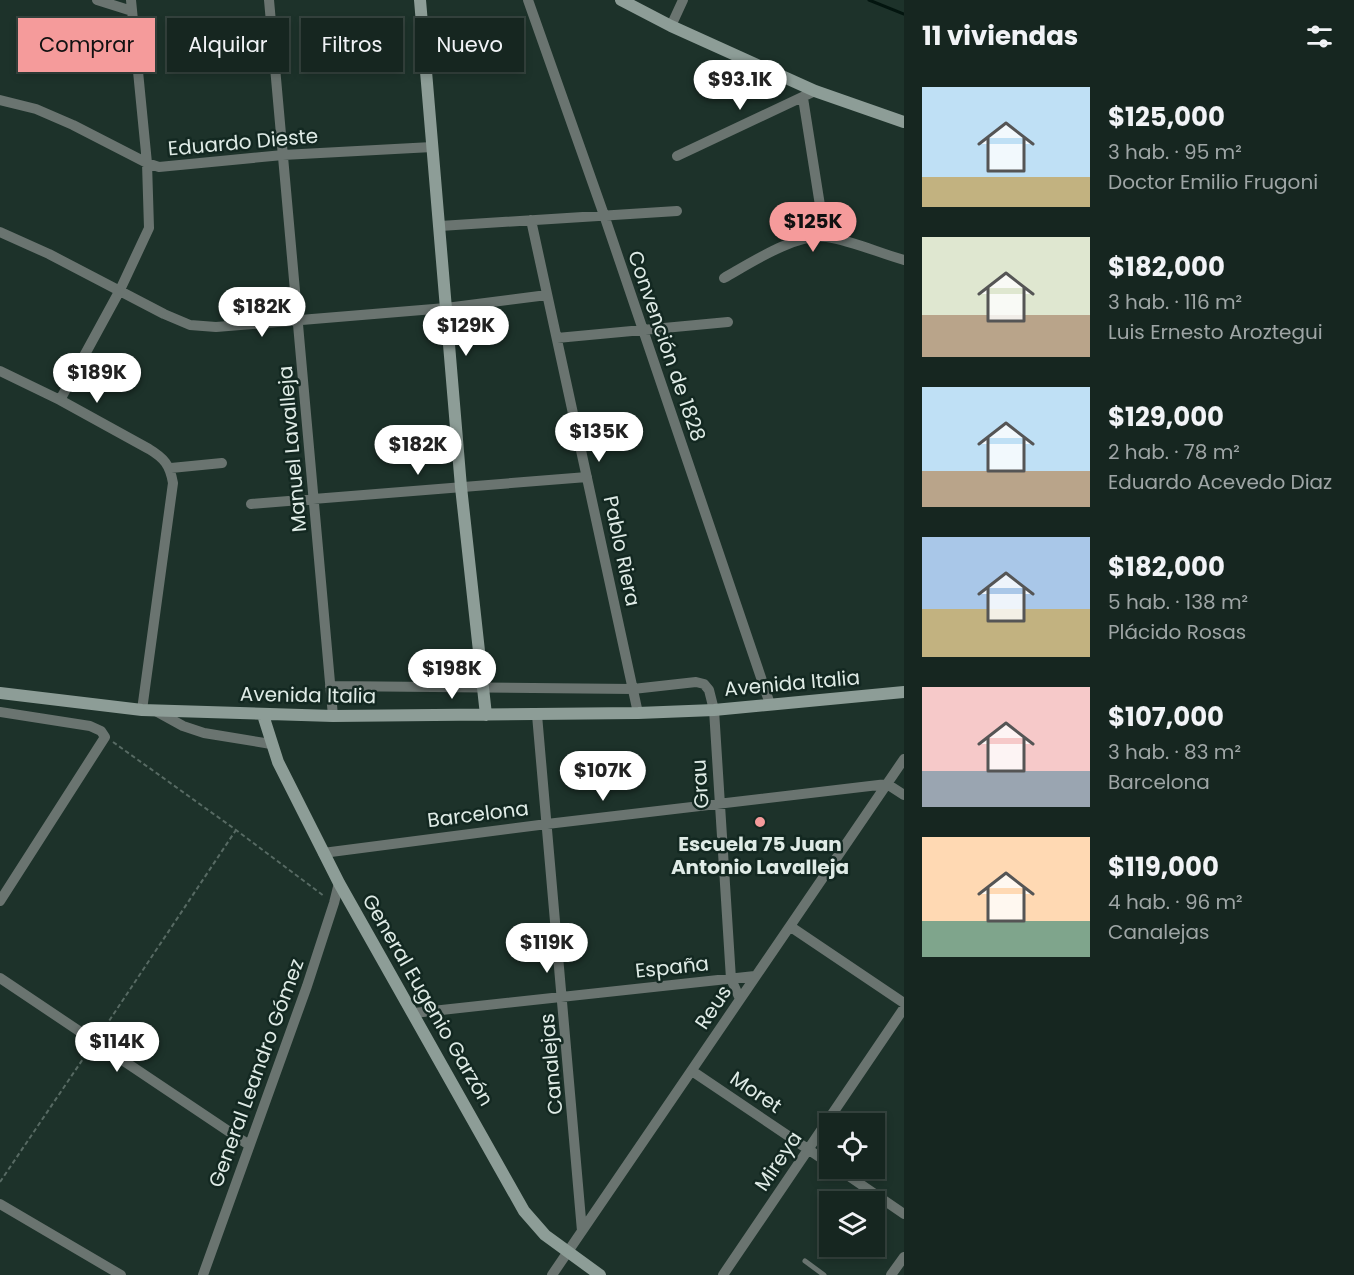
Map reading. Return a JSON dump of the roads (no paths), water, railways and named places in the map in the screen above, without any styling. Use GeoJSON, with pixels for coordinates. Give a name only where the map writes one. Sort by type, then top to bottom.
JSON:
{"type":"FeatureCollection","features":[{"type":"Feature","properties":{"kind":"street"},"geometry":{"type":"LineString","coordinates":[[60,400],[120,290],[149,228],[147,163],[132,5],[97,0]]}},
{"type":"Feature","properties":{"kind":"street","name":"Manuel Lavalleja"},"geometry":{"type":"LineString","coordinates":[[269,0],[333,716]]}},
{"type":"Feature","properties":{"kind":"street"},"geometry":{"type":"LineString","coordinates":[[420,0],[461,487],[486,715]]}},
{"type":"Feature","properties":{"kind":"street","name":"Convención de 1828"},"geometry":{"type":"LineString","coordinates":[[528,0],[604,215],[770,704]]}},
{"type":"Feature","properties":{"kind":"street"},"geometry":{"type":"LineString","coordinates":[[621,0],[671,26],[815,91],[904,122]]}},
{"type":"Feature","properties":{"kind":"street"},"geometry":{"type":"LineString","coordinates":[[671,26],[683,0]]}},
{"type":"Feature","properties":{"kind":"street"},"geometry":{"type":"LineString","coordinates":[[677,156],[815,91]]}},
{"type":"Feature","properties":{"kind":"street"},"geometry":{"type":"LineString","coordinates":[[802,98],[825,237]]}},
{"type":"Feature","properties":{"kind":"street","name":"Eduardo Dieste"},"geometry":{"type":"LineString","coordinates":[[0,100],[36,109],[159,167],[283,155],[432,147]]}},
{"type":"Feature","properties":{"kind":"street"},"geometry":{"type":"LineString","coordinates":[[440,226],[677,211]]}},
{"type":"Feature","properties":{"kind":"street","name":"Pablo Riera"},"geometry":{"type":"LineString","coordinates":[[531,220],[638,713]]}},
{"type":"Feature","properties":{"kind":"street"},"geometry":{"type":"LineString","coordinates":[[0,232],[49,254],[164,314],[190,324],[216,327],[446,308],[547,295]]}},
{"type":"Feature","properties":{"kind":"street"},"geometry":{"type":"LineString","coordinates":[[724,278],[774,250],[797,241],[825,237],[904,260]]}},
{"type":"Feature","properties":{"kind":"street"},"geometry":{"type":"LineString","coordinates":[[557,338],[728,322]]}},
{"type":"Feature","properties":{"kind":"street"},"geometry":{"type":"LineString","coordinates":[[0,371],[60,400],[149,449],[162,457],[171,468],[173,483],[148,710],[204,733],[271,744]]}},
{"type":"Feature","properties":{"kind":"street"},"geometry":{"type":"LineString","coordinates":[[171,468],[222,463]]}},
{"type":"Feature","properties":{"kind":"street"},"geometry":{"type":"LineString","coordinates":[[251,504],[587,477]]}},
{"type":"Feature","properties":{"kind":"street"},"geometry":{"type":"LineString","coordinates":[[330,686],[633,689],[696,682],[704,684],[709,690],[714,710]]}},
{"type":"Feature","properties":{"kind":"street","name":"Avenida Italia"},"geometry":{"type":"LineString","coordinates":[[0,693],[148,710],[333,716],[537,715],[714,710],[904,692]]}},
{"type":"Feature","properties":{"kind":"street","name":"Grau"},"geometry":{"type":"LineString","coordinates":[[714,710],[731,979],[740,999]]}},
{"type":"Feature","properties":{"kind":"street"},"geometry":{"type":"LineString","coordinates":[[0,712],[90,726],[101,731],[105,737],[0,902]]}},
{"type":"Feature","properties":{"kind":"street","name":"General Eugenio Garzón"},"geometry":{"type":"LineString","coordinates":[[263,715],[278,762],[323,853],[524,1211],[545,1235],[600,1275]]}},
{"type":"Feature","properties":{"kind":"street","name":"Canalejas"},"geometry":{"type":"LineString","coordinates":[[537,715],[582,1231]]}},
{"type":"Feature","properties":{"kind":"street","name":"Reus"},"geometry":{"type":"LineString","coordinates":[[552,1275],[904,759]]}},
{"type":"Feature","properties":{"kind":"street"},"geometry":{"type":"LineString","coordinates":[[887,784],[904,795]]}},
{"type":"Feature","properties":{"kind":"street","name":"Barcelona"},"geometry":{"type":"LineString","coordinates":[[323,853],[719,802],[887,784]]}},
{"type":"Feature","properties":{"kind":"street","name":"General Leandro Gómez"},"geometry":{"type":"LineString","coordinates":[[203,1275],[307,987],[339,883]]}},
{"type":"Feature","properties":{"kind":"street"},"geometry":{"type":"LineString","coordinates":[[791,927],[904,1006]]}},
{"type":"Feature","properties":{"kind":"street","name":"España"},"geometry":{"type":"LineString","coordinates":[[414,1013],[755,976]]}},
{"type":"Feature","properties":{"kind":"street"},"geometry":{"type":"LineString","coordinates":[[0,978],[249,1145]]}},
{"type":"Feature","properties":{"kind":"street","name":"Mireya"},"geometry":{"type":"LineString","coordinates":[[723,1275],[904,1006]]}},
{"type":"Feature","properties":{"kind":"street","name":"Moret"},"geometry":{"type":"LineString","coordinates":[[692,1071],[819,1156]]}},
{"type":"Feature","properties":{"kind":"street"},"geometry":{"type":"LineString","coordinates":[[853,1179],[904,1214]]}},
{"type":"Feature","properties":{"kind":"street"},"geometry":{"type":"LineString","coordinates":[[0,1203],[121,1275]]}},
{"type":"Feature","properties":{"kind":"street"},"geometry":{"type":"LineString","coordinates":[[891,1275],[904,1257]]}},
{"type":"Feature","properties":{"kind":"lane"},"geometry":{"type":"LineString","coordinates":[[805,1261],[824,1275]]}},
{"type":"Feature","properties":{"kind":"waterway"},"geometry":{"type":"LineString","coordinates":[[869,0],[904,14]]}},
{"type":"Feature","properties":{"kind":"place","name":"Escuela 75 Juan Antonio Lavalleja"},"geometry":{"type":"Point","coordinates":[760,822]}}]}
